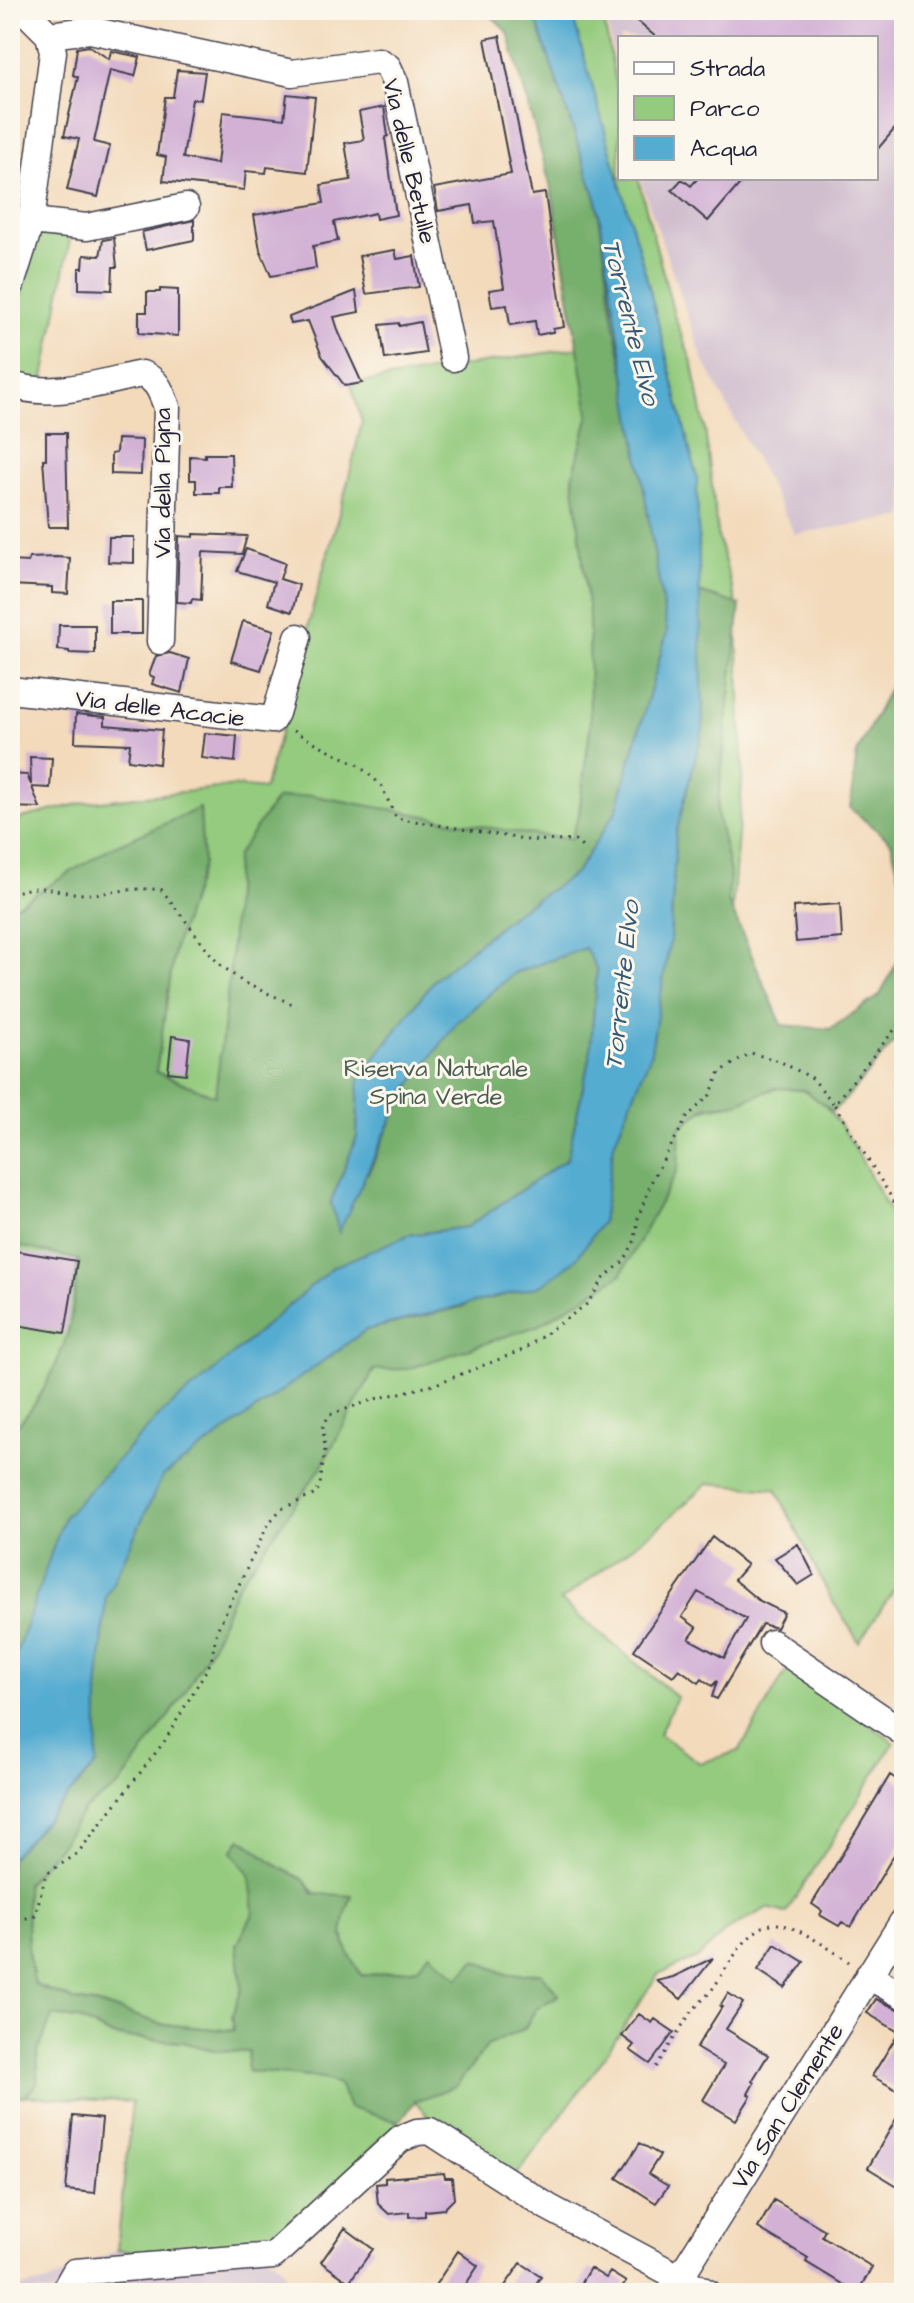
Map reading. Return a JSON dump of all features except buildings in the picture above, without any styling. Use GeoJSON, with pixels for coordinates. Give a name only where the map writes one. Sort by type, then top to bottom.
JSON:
{"type":"FeatureCollection","features":[{"type":"Feature","properties":{"kind":"street"},"geometry":{"type":"LineString","coordinates":[[10,288],[31,221],[53,52],[49,35],[24,10]]}},
{"type":"Feature","properties":{"kind":"street","name":"Via delle Betulle"},"geometry":{"type":"LineString","coordinates":[[49,35],[90,30],[292,73],[378,61],[388,67],[395,82],[453,358]]}},
{"type":"Feature","properties":{"kind":"street"},"geometry":{"type":"LineString","coordinates":[[31,221],[87,227],[186,207]]}},
{"type":"Feature","properties":{"kind":"street","name":"Via della Pigna"},"geometry":{"type":"LineString","coordinates":[[10,384],[27,391],[44,392],[142,374],[152,378],[161,390],[167,407],[160,641]]}},
{"type":"Feature","properties":{"kind":"street","name":"Via delle Acacie"},"geometry":{"type":"LineString","coordinates":[[10,690],[272,720],[298,637]]}},
{"type":"Feature","properties":{"kind":"street"},"geometry":{"type":"LineString","coordinates":[[772,1643],[904,1733]]}},
{"type":"Feature","properties":{"kind":"street","name":"Via San Clemente"},"geometry":{"type":"LineString","coordinates":[[675,2285],[904,1920]]}},
{"type":"Feature","properties":{"kind":"street"},"geometry":{"type":"LineString","coordinates":[[868,1976],[904,1996]]}},
{"type":"Feature","properties":{"kind":"street"},"geometry":{"type":"LineString","coordinates":[[63,2293],[75,2272],[273,2256],[400,2139],[430,2131],[675,2285],[708,2293]]}},
{"type":"Feature","properties":{"kind":"path"},"geometry":{"type":"LineString","coordinates":[[272,720],[358,765],[381,785],[396,818],[528,840],[576,841],[585,850]]}},
{"type":"Feature","properties":{"kind":"path"},"geometry":{"type":"LineString","coordinates":[[10,894],[31,886],[84,894],[146,888],[162,890],[217,962],[244,983],[297,1006]]}},
{"type":"Feature","properties":{"kind":"path"},"geometry":{"type":"LineString","coordinates":[[834,1104],[904,1018]]}},
{"type":"Feature","properties":{"kind":"path"},"geometry":{"type":"LineString","coordinates":[[10,1922],[35,1916],[46,1874],[77,1854],[164,1742],[211,1662],[217,1630],[269,1523],[281,1509],[316,1494],[325,1449],[323,1427],[329,1415],[375,1399],[433,1385],[523,1350],[587,1304],[605,1277],[624,1261],[635,1240],[638,1218],[653,1178],[688,1116],[710,1095],[720,1072],[751,1053],[779,1061],[812,1078],[834,1104],[904,1218]]}},
{"type":"Feature","properties":{"kind":"path"},"geometry":{"type":"LineString","coordinates":[[656,2067],[732,1958],[756,1932],[772,1924],[792,1929],[823,1945],[868,1976]]}},
{"type":"Feature","properties":{"kind":"shaded area"},"geometry":{"type":"Polygon","coordinates":[[[605,10],[904,10],[904,517],[795,534],[703,360],[641,180],[878,180],[878,36],[618,36],[618,77],[605,10]]]}},
{"type":"Feature","properties":{"kind":"shaded area"},"geometry":{"type":"Polygon","coordinates":[[[260,2248],[281,2266],[292,2283],[286,2293],[10,2293],[10,2290],[49,2282],[117,2250],[160,2255],[260,2248]]]}},
{"type":"Feature","properties":{"kind":"green space","name":"Riserva Naturale Spina Verde"},"geometry":{"type":"Polygon","coordinates":[[[485,10],[533,10],[597,201],[614,322],[633,414],[667,632],[616,811],[575,874],[516,912],[435,979],[359,1079],[357,1137],[331,1202],[369,1172],[402,1097],[457,1022],[514,973],[585,948],[597,970],[590,1056],[567,1159],[467,1227],[408,1235],[164,1411],[132,1447],[10,1680],[10,1431],[37,1400],[58,1360],[73,1307],[79,1260],[10,1244],[10,918],[14,907],[110,848],[200,808],[203,864],[175,947],[156,1072],[215,1096],[230,970],[236,857],[276,799],[310,795],[520,833],[571,839],[579,814],[590,727],[589,615],[573,476],[589,414],[551,188],[508,32],[485,10]]]}},
{"type":"Feature","properties":{"kind":"green space","name":"Riserva Naturale Spina Verde"},"geometry":{"type":"Polygon","coordinates":[[[505,10],[602,10],[618,94],[618,180],[639,180],[675,318],[693,365],[705,429],[718,537],[736,602],[743,770],[729,948],[692,1118],[711,1107],[735,1103],[779,1088],[802,1090],[817,1098],[845,1132],[904,1235],[904,1575],[859,1642],[830,1597],[776,1489],[708,1483],[661,1525],[561,1601],[677,1697],[659,1734],[700,1763],[739,1751],[791,1663],[894,1743],[786,1913],[767,1908],[727,1930],[698,1958],[658,1974],[599,2065],[515,2177],[434,2123],[415,2101],[456,2086],[488,2045],[524,2029],[535,2009],[559,1995],[541,1973],[508,1975],[475,1960],[459,1979],[417,1968],[362,1976],[347,1952],[341,1924],[304,1880],[282,1869],[241,1838],[232,1852],[250,1875],[254,1912],[237,1945],[242,1988],[232,2016],[234,2031],[162,2024],[104,2006],[76,2001],[35,1985],[28,1952],[26,1914],[10,2075],[10,831],[22,818],[83,803],[236,786],[264,789],[298,672],[362,422],[351,384],[596,345],[505,10]]]}},
{"type":"Feature","properties":{"kind":"green space"},"geometry":{"type":"Polygon","coordinates":[[[45,232],[71,234],[43,384],[10,376],[10,323],[36,238],[45,232]]]}},
{"type":"Feature","properties":{"kind":"green space"},"geometry":{"type":"Polygon","coordinates":[[[699,592],[740,605],[717,813],[730,872],[728,901],[782,1025],[830,1029],[880,995],[904,949],[904,1031],[832,1111],[804,1090],[775,1088],[737,1103],[705,1107],[680,1128],[678,1169],[621,1275],[537,1326],[408,1369],[374,1370],[320,1469],[237,1586],[212,1645],[180,1700],[120,1785],[84,1810],[61,1844],[26,1884],[28,1952],[35,1985],[76,2001],[104,2006],[162,2024],[234,2031],[232,2016],[242,1988],[237,1945],[254,1912],[250,1875],[232,1852],[241,1838],[282,1869],[304,1880],[313,1893],[352,1896],[344,1920],[344,1937],[349,1954],[362,1976],[417,1968],[430,1953],[459,1978],[475,1960],[508,1975],[541,1973],[559,1995],[536,2009],[524,2029],[488,2045],[456,2086],[415,2101],[399,2122],[349,2108],[339,2084],[322,2078],[247,2071],[249,2052],[218,2051],[182,2042],[113,2036],[78,2019],[52,2016],[38,2052],[37,2083],[26,2096],[10,2097],[10,1859],[97,1764],[98,1692],[106,1597],[162,1477],[366,1330],[465,1306],[602,1222],[614,1143],[650,1056],[670,940],[676,833],[703,728],[699,592]]]}},
{"type":"Feature","properties":{"kind":"green space"},"geometry":{"type":"Polygon","coordinates":[[[904,669],[904,895],[891,842],[850,808],[857,753],[893,680],[904,669]]]}},
{"type":"Feature","properties":{"kind":"green space"},"geometry":{"type":"Polygon","coordinates":[[[52,2016],[78,2019],[113,2036],[182,2042],[218,2051],[249,2052],[247,2071],[322,2078],[339,2084],[350,2108],[399,2122],[293,2223],[260,2248],[160,2255],[117,2250],[132,2102],[26,2096],[37,2083],[38,2052],[52,2016]]]}},
{"type":"Feature","properties":{"kind":"water","name":"Torrente Elvo"},"geometry":{"type":"Polygon","coordinates":[[[533,10],[571,10],[649,286],[697,478],[703,728],[676,833],[670,940],[650,1056],[614,1143],[602,1222],[576,1259],[540,1286],[366,1330],[162,1477],[106,1597],[98,1692],[97,1764],[10,1859],[10,1671],[64,1517],[164,1411],[333,1267],[408,1235],[467,1227],[567,1159],[590,1056],[597,970],[585,948],[514,973],[457,1022],[402,1097],[339,1232],[331,1202],[357,1137],[359,1079],[435,979],[516,912],[575,874],[616,811],[667,632],[597,201],[533,10]]]}}]}
